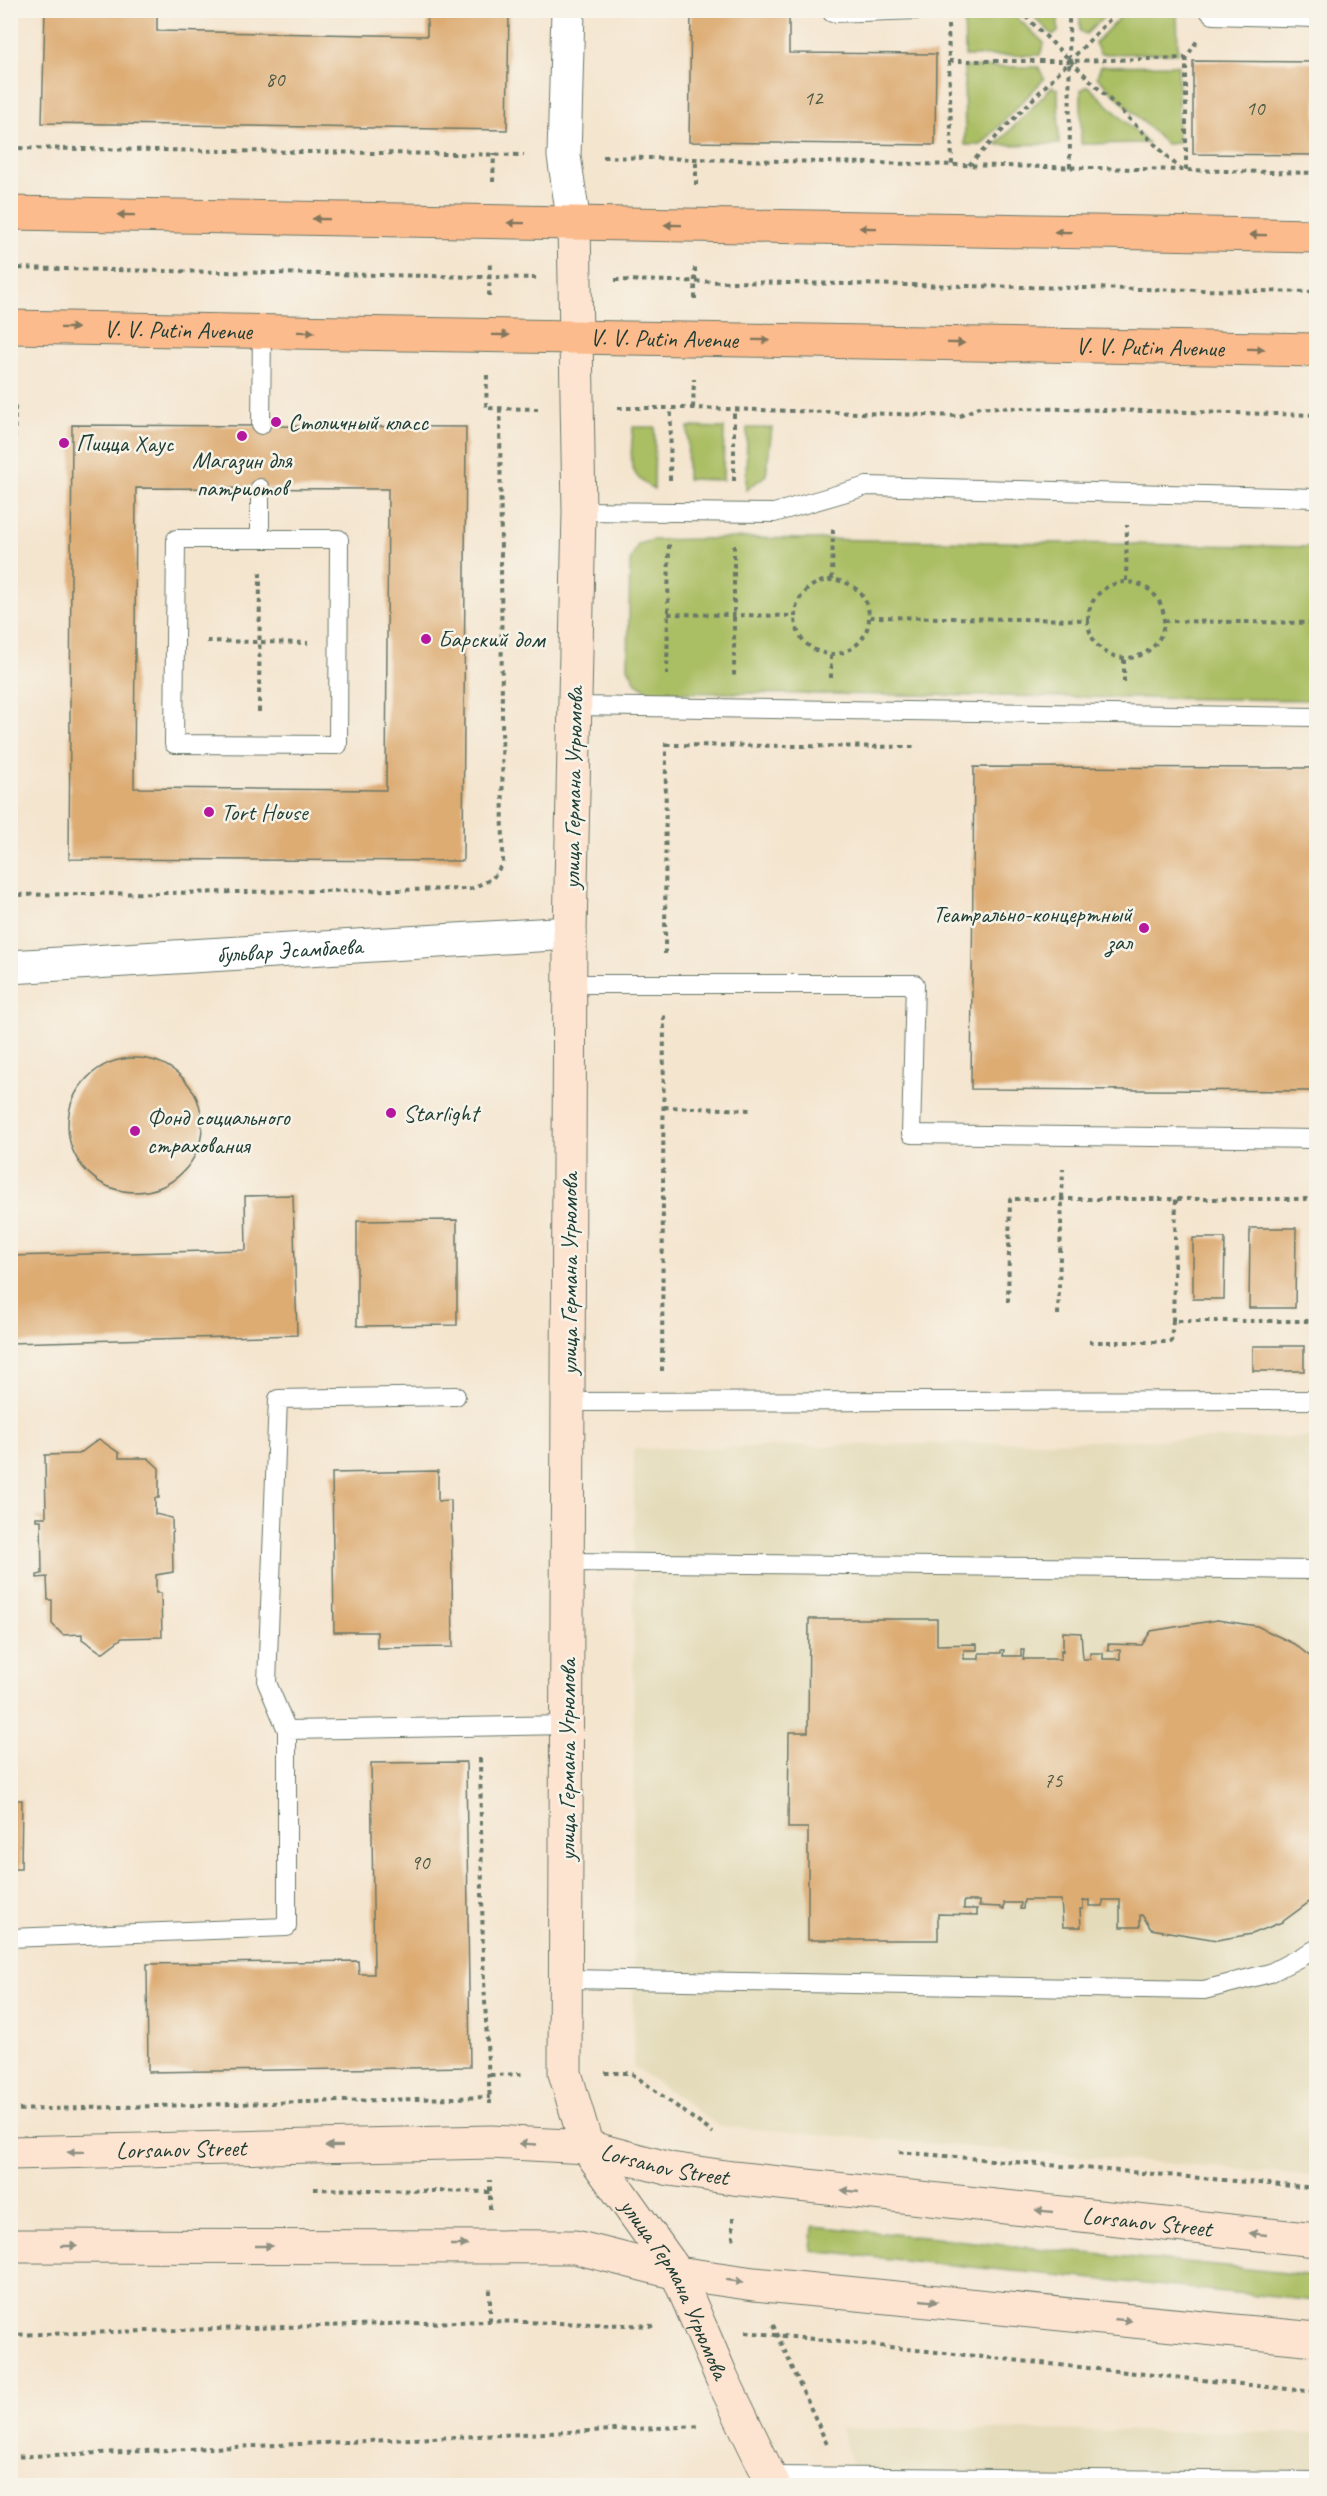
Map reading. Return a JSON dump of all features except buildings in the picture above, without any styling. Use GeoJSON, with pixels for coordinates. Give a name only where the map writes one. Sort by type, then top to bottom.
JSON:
{"type":"FeatureCollection","features":[{"type":"Feature","properties":{"kind":"main road"},"geometry":{"type":"LineString","coordinates":[[10,213],[1317,236]]}},
{"type":"Feature","properties":{"kind":"main road","name":"улица Германа Угрюмова"},"geometry":{"type":"LineString","coordinates":[[574,224],[579,512],[570,933],[565,2073],[587,2147],[677,2273],[722,2378],[772,2481]]}},
{"type":"Feature","properties":{"kind":"main road","name":"V. V. Putin Avenue"},"geometry":{"type":"LineString","coordinates":[[10,327],[1317,350]]}},
{"type":"Feature","properties":{"kind":"main road","name":"Lorsanov Street"},"geometry":{"type":"LineString","coordinates":[[10,2153],[491,2142],[587,2147],[670,2169],[733,2178],[1317,2240]]}},
{"type":"Feature","properties":{"kind":"main road"},"geometry":{"type":"LineString","coordinates":[[10,2246],[490,2245],[575,2247],[677,2273],[754,2284],[1317,2339]]}},
{"type":"Feature","properties":{"kind":"street","name":"улица Германа Угрюмова"},"geometry":{"type":"LineString","coordinates":[[568,10],[564,156],[574,224]]}},
{"type":"Feature","properties":{"kind":"street","name":"бульвар Эсамбаева"},"geometry":{"type":"LineString","coordinates":[[10,967],[570,933]]}},
{"type":"Feature","properties":{"kind":"lane"},"geometry":{"type":"LineString","coordinates":[[832,10],[832,13],[919,10]]}},
{"type":"Feature","properties":{"kind":"lane"},"geometry":{"type":"LineString","coordinates":[[1211,13],[1317,18]]}},
{"type":"Feature","properties":{"kind":"lane"},"geometry":{"type":"LineString","coordinates":[[261,425],[262,331]]}},
{"type":"Feature","properties":{"kind":"lane"},"geometry":{"type":"LineString","coordinates":[[579,512],[774,513],[867,486],[1317,498]]}},
{"type":"Feature","properties":{"kind":"lane"},"geometry":{"type":"LineString","coordinates":[[260,488],[260,538]]}},
{"type":"Feature","properties":{"kind":"lane"},"geometry":{"type":"LineString","coordinates":[[260,538],[339,539],[338,745],[174,744],[176,539],[260,538]]}},
{"type":"Feature","properties":{"kind":"lane"},"geometry":{"type":"LineString","coordinates":[[575,706],[1317,717]]}},
{"type":"Feature","properties":{"kind":"lane"},"geometry":{"type":"LineString","coordinates":[[570,984],[915,984],[911,1134],[1317,1139]]}},
{"type":"Feature","properties":{"kind":"lane"},"geometry":{"type":"LineString","coordinates":[[10,1938],[287,1927],[286,1731],[267,1683],[278,1399],[456,1396]]}},
{"type":"Feature","properties":{"kind":"lane"},"geometry":{"type":"LineString","coordinates":[[569,1402],[1317,1400]]}},
{"type":"Feature","properties":{"kind":"lane"},"geometry":{"type":"LineString","coordinates":[[568,1562],[1317,1570]]}},
{"type":"Feature","properties":{"kind":"lane"},"geometry":{"type":"LineString","coordinates":[[286,1731],[567,1725]]}},
{"type":"Feature","properties":{"kind":"lane"},"geometry":{"type":"LineString","coordinates":[[566,1979],[1204,1990],[1270,1973],[1317,1949]]}},
{"type":"Feature","properties":{"kind":"lane"},"geometry":{"type":"LineString","coordinates":[[772,2481],[1317,2481]]}},
{"type":"Feature","properties":{"kind":"path"},"geometry":{"type":"LineString","coordinates":[[1019,10],[1069,61],[1184,170]]}},
{"type":"Feature","properties":{"kind":"path"},"geometry":{"type":"LineString","coordinates":[[1069,10],[1070,168]]}},
{"type":"Feature","properties":{"kind":"path"},"geometry":{"type":"LineString","coordinates":[[968,166],[1119,10]]}},
{"type":"Feature","properties":{"kind":"path"},"geometry":{"type":"LineString","coordinates":[[1184,170],[1186,58],[1211,13]]}},
{"type":"Feature","properties":{"kind":"path"},"geometry":{"type":"LineString","coordinates":[[948,21],[952,165]]}},
{"type":"Feature","properties":{"kind":"path"},"geometry":{"type":"LineString","coordinates":[[949,61],[1186,58]]}},
{"type":"Feature","properties":{"kind":"path"},"geometry":{"type":"LineString","coordinates":[[10,148],[494,153],[696,160],[1317,173]]}},
{"type":"Feature","properties":{"kind":"path"},"geometry":{"type":"LineString","coordinates":[[494,153],[486,408],[693,408],[960,416],[979,407],[1317,415]]}},
{"type":"Feature","properties":{"kind":"path"},"geometry":{"type":"LineString","coordinates":[[693,408],[696,160]]}},
{"type":"Feature","properties":{"kind":"path"},"geometry":{"type":"LineString","coordinates":[[10,268],[490,277]]}},
{"type":"Feature","properties":{"kind":"path"},"geometry":{"type":"LineString","coordinates":[[695,282],[1317,292]]}},
{"type":"Feature","properties":{"kind":"path"},"geometry":{"type":"LineString","coordinates":[[10,609],[15,404]]}},
{"type":"Feature","properties":{"kind":"path"},"geometry":{"type":"LineString","coordinates":[[10,895],[470,889],[492,879],[503,863],[500,408]]}},
{"type":"Feature","properties":{"kind":"path"},"geometry":{"type":"LineString","coordinates":[[662,1401],[666,707],[671,408]]}},
{"type":"Feature","properties":{"kind":"path"},"geometry":{"type":"LineString","coordinates":[[734,410],[734,745]]}},
{"type":"Feature","properties":{"kind":"path"},"geometry":{"type":"LineString","coordinates":[[1126,582],[1127,493]]}},
{"type":"Feature","properties":{"kind":"path"},"geometry":{"type":"LineString","coordinates":[[832,579],[833,495]]}},
{"type":"Feature","properties":{"kind":"path"},"geometry":{"type":"LineString","coordinates":[[258,744],[260,538]]}},
{"type":"Feature","properties":{"kind":"path"},"geometry":{"type":"LineString","coordinates":[[832,579],[851,584],[865,598],[870,617],[865,636],[851,650],[831,655],[812,650],[798,635],[794,616],[799,597],[813,584],[832,579]]}},
{"type":"Feature","properties":{"kind":"path"},"geometry":{"type":"LineString","coordinates":[[1126,582],[1146,586],[1160,602],[1164,621],[1159,641],[1144,654],[1124,658],[1106,653],[1093,639],[1088,620],[1093,601],[1107,587],[1126,582]]}},
{"type":"Feature","properties":{"kind":"path"},"geometry":{"type":"LineString","coordinates":[[668,614],[794,616]]}},
{"type":"Feature","properties":{"kind":"path"},"geometry":{"type":"LineString","coordinates":[[870,617],[1088,620]]}},
{"type":"Feature","properties":{"kind":"path"},"geometry":{"type":"LineString","coordinates":[[1164,621],[1317,623]]}},
{"type":"Feature","properties":{"kind":"path"},"geometry":{"type":"LineString","coordinates":[[175,640],[339,643]]}},
{"type":"Feature","properties":{"kind":"path"},"geometry":{"type":"LineString","coordinates":[[664,1107],[753,1110]]}},
{"type":"Feature","properties":{"kind":"path"},"geometry":{"type":"LineString","coordinates":[[1058,1315],[1064,1135]]}},
{"type":"Feature","properties":{"kind":"path"},"geometry":{"type":"LineString","coordinates":[[1008,1302],[1010,1199],[1317,1199]]}},
{"type":"Feature","properties":{"kind":"path"},"geometry":{"type":"LineString","coordinates":[[1089,1342],[1171,1342],[1176,1199]]}},
{"type":"Feature","properties":{"kind":"path"},"geometry":{"type":"LineString","coordinates":[[1173,1321],[1317,1321]]}},
{"type":"Feature","properties":{"kind":"path"},"geometry":{"type":"LineString","coordinates":[[480,1726],[483,1960],[491,2142],[490,2321]]}},
{"type":"Feature","properties":{"kind":"path"},"geometry":{"type":"LineString","coordinates":[[631,2073],[720,2138]]}},
{"type":"Feature","properties":{"kind":"path"},"geometry":{"type":"LineString","coordinates":[[10,2110],[490,2097]]}},
{"type":"Feature","properties":{"kind":"path"},"geometry":{"type":"LineString","coordinates":[[890,2152],[1317,2188]]}},
{"type":"Feature","properties":{"kind":"path"},"geometry":{"type":"LineString","coordinates":[[10,2457],[744,2424]]}},
{"type":"Feature","properties":{"kind":"shaded area"},"geometry":{"type":"Polygon","coordinates":[[[1316,1437],[1316,2176],[719,2126],[633,2066],[634,1449],[1316,1437]]]}},
{"type":"Feature","properties":{"kind":"shaded area"},"geometry":{"type":"Polygon","coordinates":[[[841,2428],[1316,2433],[1316,2485],[858,2485],[841,2428]]]}},
{"type":"Feature","properties":{"kind":"green space"},"geometry":{"type":"Polygon","coordinates":[[[1080,10],[1110,11],[1086,34],[1080,31],[1080,10]]]}},
{"type":"Feature","properties":{"kind":"green space"},"geometry":{"type":"Polygon","coordinates":[[[964,11],[1010,11],[1044,43],[1040,55],[965,56],[964,11]]]}},
{"type":"Feature","properties":{"kind":"green space"},"geometry":{"type":"Polygon","coordinates":[[[1028,11],[1058,11],[1058,32],[1053,35],[1028,11]]]}},
{"type":"Feature","properties":{"kind":"green space"},"geometry":{"type":"Polygon","coordinates":[[[1126,11],[1177,11],[1178,53],[1100,54],[1095,43],[1126,11]]]}},
{"type":"Feature","properties":{"kind":"green space"},"geometry":{"type":"Polygon","coordinates":[[[1178,65],[1178,143],[1166,144],[1097,77],[1101,66],[1178,65]]]}},
{"type":"Feature","properties":{"kind":"green space"},"geometry":{"type":"Polygon","coordinates":[[[964,67],[1039,67],[1044,79],[981,145],[965,145],[964,67]]]}},
{"type":"Feature","properties":{"kind":"green space"},"geometry":{"type":"Polygon","coordinates":[[[1088,86],[1148,143],[1081,144],[1081,90],[1088,86]]]}},
{"type":"Feature","properties":{"kind":"green space"},"geometry":{"type":"Polygon","coordinates":[[[1052,87],[1058,89],[1059,144],[996,145],[1052,87]]]}},
{"type":"Feature","properties":{"kind":"green space"},"geometry":{"type":"Polygon","coordinates":[[[633,427],[655,427],[654,489],[644,483],[633,470],[631,455],[633,427]]]}},
{"type":"Feature","properties":{"kind":"green space"},"geometry":{"type":"Polygon","coordinates":[[[688,427],[724,428],[723,480],[687,479],[688,427]]]}},
{"type":"Feature","properties":{"kind":"green space"},"geometry":{"type":"Polygon","coordinates":[[[747,428],[772,428],[766,475],[746,490],[747,428]]]}},
{"type":"Feature","properties":{"kind":"green space"},"geometry":{"type":"Polygon","coordinates":[[[745,538],[1316,547],[1316,700],[650,692],[636,683],[628,667],[630,562],[638,544],[653,540],[745,538]]]}},
{"type":"Feature","properties":{"kind":"green space"},"geometry":{"type":"Polygon","coordinates":[[[813,2226],[1316,2276],[1316,2301],[811,2251],[813,2226]]]}},
{"type":"Feature","properties":{"kind":"place","name":"Столичный класс"},"geometry":{"type":"Point","coordinates":[276,422]}},
{"type":"Feature","properties":{"kind":"place","name":"Магазин для патриотов"},"geometry":{"type":"Point","coordinates":[242,436]}},
{"type":"Feature","properties":{"kind":"place","name":"Пицца Хаус"},"geometry":{"type":"Point","coordinates":[64,443]}},
{"type":"Feature","properties":{"kind":"place","name":"Барский дом"},"geometry":{"type":"Point","coordinates":[426,639]}},
{"type":"Feature","properties":{"kind":"place","name":"Tort House"},"geometry":{"type":"Point","coordinates":[209,812]}},
{"type":"Feature","properties":{"kind":"place","name":"Театрально-концертный зал"},"geometry":{"type":"Point","coordinates":[1144,928]}},
{"type":"Feature","properties":{"kind":"place","name":"Starlight"},"geometry":{"type":"Point","coordinates":[391,1113]}},
{"type":"Feature","properties":{"kind":"place","name":"Фонд социального страхования"},"geometry":{"type":"Point","coordinates":[135,1131]}}]}
